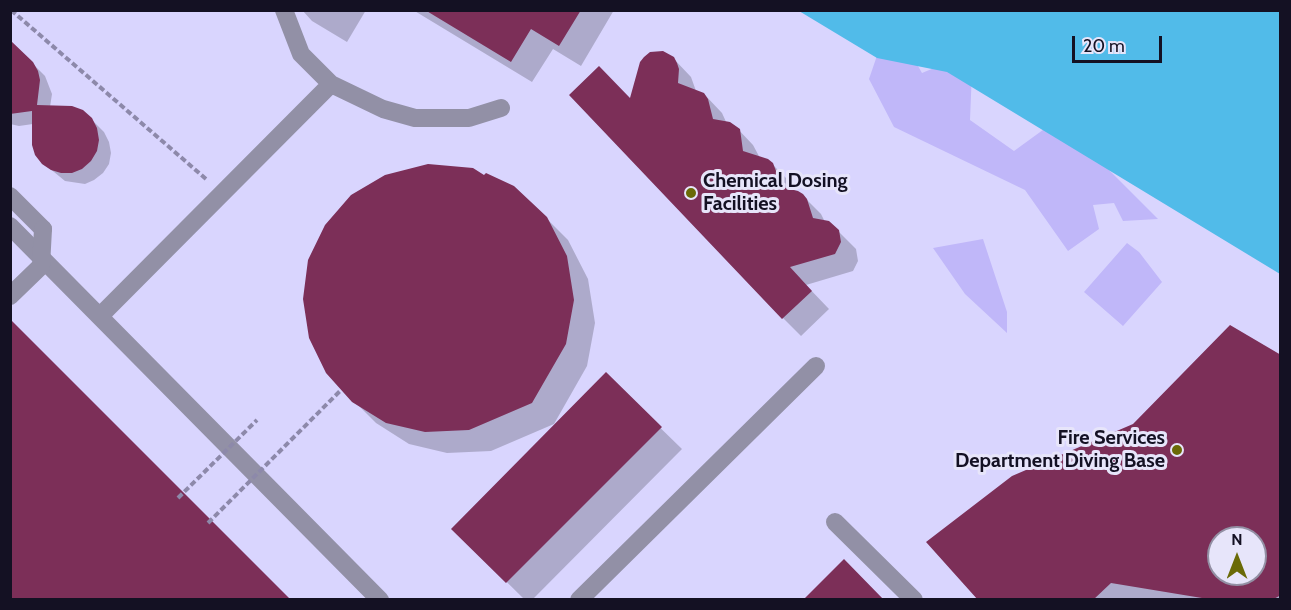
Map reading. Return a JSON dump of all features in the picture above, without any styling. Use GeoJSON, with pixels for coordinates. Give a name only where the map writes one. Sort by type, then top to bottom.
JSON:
{"type":"FeatureCollection","features":[{"type":"Feature","properties":{"kind":"lane"},"geometry":{"type":"LineString","coordinates":[[284,10],[301,54],[331,84],[383,109],[415,118],[469,118],[501,108]]}},
{"type":"Feature","properties":{"kind":"lane"},"geometry":{"type":"LineString","coordinates":[[100,316],[331,84]]}},
{"type":"Feature","properties":{"kind":"lane"},"geometry":{"type":"LineString","coordinates":[[10,195],[43,229],[41,266],[10,296]]}},
{"type":"Feature","properties":{"kind":"lane"},"geometry":{"type":"LineString","coordinates":[[10,226],[380,600]]}},
{"type":"Feature","properties":{"kind":"lane"},"geometry":{"type":"LineString","coordinates":[[579,600],[816,366]]}},
{"type":"Feature","properties":{"kind":"lane"},"geometry":{"type":"LineString","coordinates":[[835,522],[914,600]]}},
{"type":"Feature","properties":{"kind":"path"},"geometry":{"type":"LineString","coordinates":[[11,10],[222,193]]}},
{"type":"Feature","properties":{"kind":"path"},"geometry":{"type":"LineString","coordinates":[[208,523],[341,390]]}},
{"type":"Feature","properties":{"kind":"path"},"geometry":{"type":"LineString","coordinates":[[178,498],[257,420]]}},
{"type":"Feature","properties":{"kind":"shaded area"},"geometry":{"type":"Polygon","coordinates":[[[882,41],[910,52],[922,73],[946,63],[972,71],[970,120],[1014,151],[1058,119],[1158,219],[1123,221],[1114,203],[1093,205],[1099,229],[1068,251],[1025,190],[894,127],[869,79],[882,41]]]}},
{"type":"Feature","properties":{"kind":"shaded area"},"geometry":{"type":"Polygon","coordinates":[[[983,239],[1007,312],[1007,333],[965,294],[933,248],[983,239]]]}},
{"type":"Feature","properties":{"kind":"shaded area"},"geometry":{"type":"Polygon","coordinates":[[[1127,243],[1139,252],[1162,282],[1123,326],[1084,292],[1127,243]]]}},
{"type":"Feature","properties":{"kind":"water"},"geometry":{"type":"Polygon","coordinates":[[[799,11],[1280,11],[1280,274],[947,72],[877,58],[799,11]]]}},
{"type":"Feature","properties":{"kind":"building"},"geometry":{"type":"Polygon","coordinates":[[[425,10],[581,10],[559,46],[531,29],[511,62],[425,10]]]}},
{"type":"Feature","properties":{"kind":"building"},"geometry":{"type":"Polygon","coordinates":[[[10,40],[33,62],[38,71],[40,80],[37,105],[72,106],[83,110],[92,118],[99,140],[97,151],[82,169],[72,173],[61,173],[42,164],[35,155],[32,145],[32,111],[10,114],[10,40]]]}},
{"type":"Feature","properties":{"kind":"building"},"geometry":{"type":"Polygon","coordinates":[[[663,51],[674,57],[677,63],[678,83],[704,93],[708,99],[713,119],[730,122],[740,129],[743,151],[768,159],[773,163],[782,187],[803,194],[813,218],[829,221],[839,230],[841,242],[835,254],[790,267],[812,291],[782,319],[569,95],[599,66],[630,98],[640,62],[650,52],[663,51]]]}},
{"type":"Feature","properties":{"kind":"building"},"geometry":{"type":"Polygon","coordinates":[[[428,164],[473,168],[484,175],[486,173],[514,186],[547,217],[567,256],[574,300],[566,344],[532,403],[469,430],[425,432],[386,423],[352,402],[326,373],[309,338],[303,299],[308,260],[325,225],[351,195],[385,175],[428,164]]]}},
{"type":"Feature","properties":{"kind":"building"},"geometry":{"type":"Polygon","coordinates":[[[10,319],[291,600],[10,600],[10,319]]]}},
{"type":"Feature","properties":{"kind":"building","name":"Fire Services Department Diving Base"},"geometry":{"type":"Polygon","coordinates":[[[1230,325],[1281,355],[1281,595],[1272,600],[1214,600],[1111,583],[1093,600],[978,600],[926,542],[1012,476],[1133,424],[1230,325]]]}},
{"type":"Feature","properties":{"kind":"building"},"geometry":{"type":"Polygon","coordinates":[[[606,372],[662,427],[506,583],[451,529],[606,372]]]}},
{"type":"Feature","properties":{"kind":"building"},"geometry":{"type":"Polygon","coordinates":[[[844,559],[884,600],[803,600],[844,559]]]}},
{"type":"Feature","properties":{"kind":"place","name":"Chemical Dosing Facilities"},"geometry":{"type":"Point","coordinates":[691,193]}},
{"type":"Feature","properties":{"kind":"place","name":"Fire Services Department Diving Base"},"geometry":{"type":"Point","coordinates":[1177,450]}}]}
